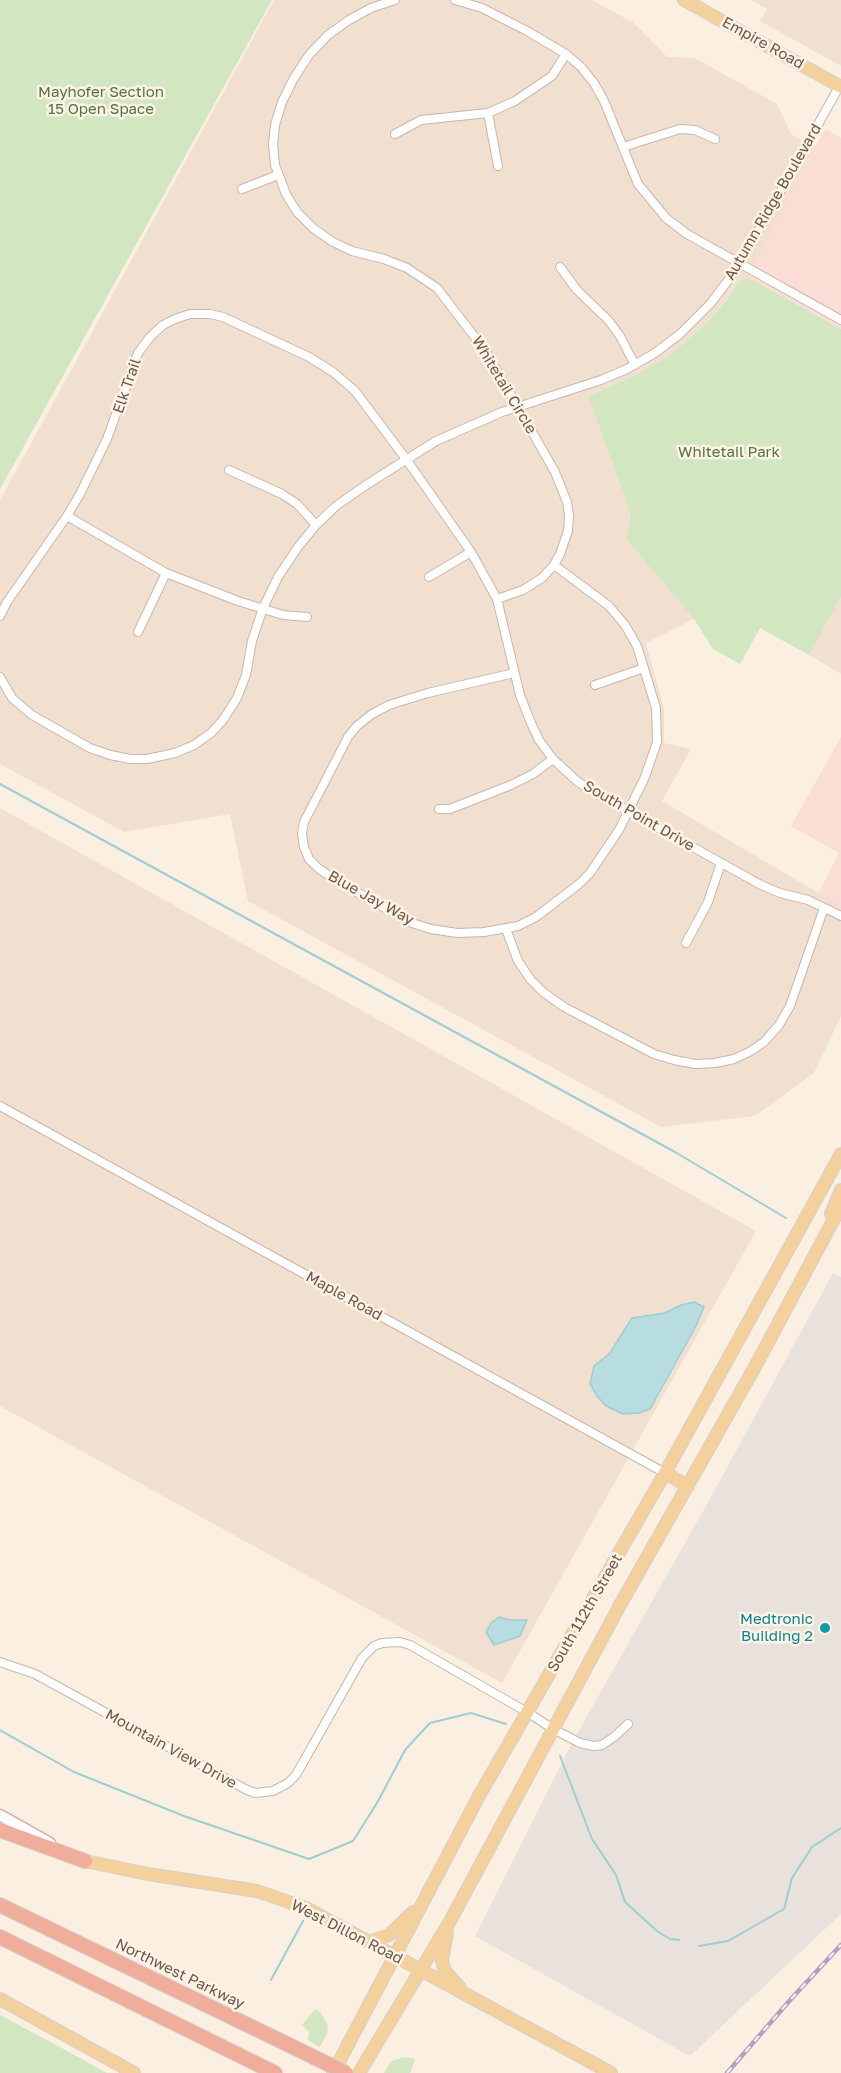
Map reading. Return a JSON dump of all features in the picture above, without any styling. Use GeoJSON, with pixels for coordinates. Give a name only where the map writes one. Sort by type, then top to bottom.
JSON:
{"type":"FeatureCollection","features":[{"type":"Feature","properties":{"kind":"highway"},"geometry":{"type":"LineString","coordinates":[[0,1830],[85,1861]]}},
{"type":"Feature","properties":{"kind":"highway","name":"Northwest Parkway"},"geometry":{"type":"LineString","coordinates":[[0,1905],[346,2073]]}},
{"type":"Feature","properties":{"kind":"highway"},"geometry":{"type":"LineString","coordinates":[[0,1937],[274,2073]]}},
{"type":"Feature","properties":{"kind":"main road","name":"Empire Road"},"geometry":{"type":"LineString","coordinates":[[684,0],[840,85]]}},
{"type":"Feature","properties":{"kind":"main road","name":"South 112th Street"},"geometry":{"type":"LineString","coordinates":[[333,2073],[480,1794],[665,1473],[841,1154]]}},
{"type":"Feature","properties":{"kind":"main road"},"geometry":{"type":"LineString","coordinates":[[837,1219],[831,1211],[841,1190]]}},
{"type":"Feature","properties":{"kind":"main road","name":"South 112th Street"},"geometry":{"type":"LineString","coordinates":[[358,2073],[449,1923],[620,1605],[837,1219],[841,1206]]}},
{"type":"Feature","properties":{"kind":"main road","name":"Maple Road"},"geometry":{"type":"LineString","coordinates":[[665,1473],[688,1486]]}},
{"type":"Feature","properties":{"kind":"main road","name":"West Dillon Road"},"geometry":{"type":"LineString","coordinates":[[0,1815],[85,1861],[127,1871],[256,1891],[306,1908],[611,2073]]}},
{"type":"Feature","properties":{"kind":"main road"},"geometry":{"type":"LineString","coordinates":[[369,1942],[389,1935],[422,1903]]}},
{"type":"Feature","properties":{"kind":"main road"},"geometry":{"type":"LineString","coordinates":[[449,1923],[443,1965],[453,1982],[469,1997]]}},
{"type":"Feature","properties":{"kind":"main road"},"geometry":{"type":"LineString","coordinates":[[0,1999],[134,2073]]}},
{"type":"Feature","properties":{"kind":"street","name":"Whitetail Circle"},"geometry":{"type":"LineString","coordinates":[[395,0],[371,8],[349,20],[328,35],[309,55],[282,102],[275,125],[273,145],[278,175],[285,194],[297,212],[327,238],[352,251],[384,259],[407,268],[437,288],[487,353],[555,472],[567,502],[569,516],[568,531],[560,554],[542,578],[524,590],[497,599]]}},
{"type":"Feature","properties":{"kind":"street"},"geometry":{"type":"LineString","coordinates":[[454,0],[482,8],[566,54],[582,67],[594,83],[638,184],[666,218],[687,234],[841,320]]}},
{"type":"Feature","properties":{"kind":"street"},"geometry":{"type":"LineString","coordinates":[[395,134],[421,120],[488,112],[515,101],[552,76],[566,54]]}},
{"type":"Feature","properties":{"kind":"street","name":"Autumn Ridge Boulevard"},"geometry":{"type":"LineString","coordinates":[[0,677],[12,698],[23,709],[90,748],[130,759],[147,759],[175,753],[194,745],[211,733],[223,720],[237,698],[246,675],[252,641],[263,608],[288,561],[316,525],[336,506],[436,441],[518,406],[601,380],[635,365],[666,345],[693,323],[720,292],[739,263],[840,85]]}},
{"type":"Feature","properties":{"kind":"street"},"geometry":{"type":"LineString","coordinates":[[488,112],[498,166]]}},
{"type":"Feature","properties":{"kind":"street"},"geometry":{"type":"LineString","coordinates":[[623,147],[680,129],[695,130],[715,140]]}},
{"type":"Feature","properties":{"kind":"street"},"geometry":{"type":"LineString","coordinates":[[242,189],[278,175]]}},
{"type":"Feature","properties":{"kind":"street"},"geometry":{"type":"LineString","coordinates":[[560,267],[577,290],[615,329],[635,365]]}},
{"type":"Feature","properties":{"kind":"street","name":"Elk Trail"},"geometry":{"type":"LineString","coordinates":[[0,616],[7,602],[67,516],[107,439],[139,351],[163,325],[175,319],[190,314],[210,314],[223,317],[309,357],[333,372],[355,391],[406,459]]}},
{"type":"Feature","properties":{"kind":"street","name":"South Point Drive"},"geometry":{"type":"LineString","coordinates":[[406,459],[471,552],[497,599],[507,634],[514,673],[531,723],[539,740],[553,759],[579,782],[761,885],[780,893],[808,900],[841,916]]}},
{"type":"Feature","properties":{"kind":"street"},"geometry":{"type":"LineString","coordinates":[[229,470],[282,494],[297,504],[316,525]]}},
{"type":"Feature","properties":{"kind":"street"},"geometry":{"type":"LineString","coordinates":[[67,516],[166,573],[238,601],[283,615],[307,617]]}},
{"type":"Feature","properties":{"kind":"street"},"geometry":{"type":"LineString","coordinates":[[429,576],[471,552]]}},
{"type":"Feature","properties":{"kind":"street","name":"Blue Jay Way"},"geometry":{"type":"LineString","coordinates":[[514,673],[428,693],[389,705],[372,714],[357,726],[348,737],[304,822],[303,847],[309,859],[335,880],[412,923],[457,933],[484,932],[518,926],[536,917],[579,884],[606,851],[645,777],[657,741],[656,708],[637,645],[625,625],[609,606],[554,565]]}},
{"type":"Feature","properties":{"kind":"street"},"geometry":{"type":"LineString","coordinates":[[138,632],[166,573]]}},
{"type":"Feature","properties":{"kind":"street"},"geometry":{"type":"LineString","coordinates":[[595,686],[644,668]]}},
{"type":"Feature","properties":{"kind":"street"},"geometry":{"type":"LineString","coordinates":[[439,809],[461,805],[512,785],[533,774],[553,759]]}},
{"type":"Feature","properties":{"kind":"street"},"geometry":{"type":"LineString","coordinates":[[686,943],[708,902],[721,863]]}},
{"type":"Feature","properties":{"kind":"street"},"geometry":{"type":"LineString","coordinates":[[506,929],[518,961],[531,980],[564,1007],[654,1054],[695,1064],[715,1063],[734,1059],[751,1051],[764,1042],[779,1025],[790,1006],[824,908]]}},
{"type":"Feature","properties":{"kind":"street","name":"Maple Road"},"geometry":{"type":"LineString","coordinates":[[0,1106],[665,1473]]}},
{"type":"Feature","properties":{"kind":"street","name":"Mountain View Drive"},"geometry":{"type":"LineString","coordinates":[[0,1662],[35,1674],[255,1793],[273,1791],[288,1784],[296,1776],[362,1658],[374,1646],[382,1642],[400,1641],[410,1645],[527,1712],[553,1730],[580,1743],[594,1746],[609,1741],[628,1724]]}},
{"type":"Feature","properties":{"kind":"shaded area"},"geometry":{"type":"Polygon","coordinates":[[[274,0],[592,0],[634,23],[667,57],[695,58],[777,104],[791,134],[814,148],[749,278],[740,280],[726,301],[705,325],[670,355],[634,376],[588,396],[631,515],[626,539],[694,619],[646,643],[664,709],[664,743],[691,749],[662,801],[841,906],[841,1016],[814,1073],[755,1116],[661,1127],[248,901],[230,814],[124,832],[0,764],[0,500],[274,0]]]}},
{"type":"Feature","properties":{"kind":"shaded area"},"geometry":{"type":"Polygon","coordinates":[[[751,0],[841,0],[841,66],[760,21],[767,9],[751,0]]]}},
{"type":"Feature","properties":{"kind":"shaded area"},"geometry":{"type":"Polygon","coordinates":[[[826,129],[841,138],[841,329],[749,278],[814,148],[826,129]]]}},
{"type":"Feature","properties":{"kind":"shaded area"},"geometry":{"type":"Polygon","coordinates":[[[841,597],[841,674],[809,655],[841,597]]]}},
{"type":"Feature","properties":{"kind":"shaded area"},"geometry":{"type":"Polygon","coordinates":[[[841,737],[841,906],[819,893],[839,853],[791,826],[841,737]]]}},
{"type":"Feature","properties":{"kind":"shaded area"},"geometry":{"type":"Polygon","coordinates":[[[0,808],[756,1231],[502,1683],[0,1406],[0,808]]]}},
{"type":"Feature","properties":{"kind":"shaded area"},"geometry":{"type":"Polygon","coordinates":[[[833,1273],[841,1277],[841,1914],[690,2056],[475,1936],[573,1741],[706,1506],[833,1273]]]}},
{"type":"Feature","properties":{"kind":"green space","name":"Mayhofer Section 15 Open Space"},"geometry":{"type":"Polygon","coordinates":[[[0,0],[272,0],[0,489],[0,0]]]}},
{"type":"Feature","properties":{"kind":"green space","name":"Whitetail Park"},"geometry":{"type":"Polygon","coordinates":[[[749,278],[841,329],[841,597],[809,655],[760,628],[740,664],[713,649],[694,619],[626,539],[631,515],[588,396],[634,376],[670,355],[705,325],[726,301],[740,280],[749,278]]]}},
{"type":"Feature","properties":{"kind":"green space"},"geometry":{"type":"Polygon","coordinates":[[[315,2009],[321,2013],[328,2026],[327,2034],[320,2047],[308,2040],[309,2032],[302,2025],[315,2009]]]}},
{"type":"Feature","properties":{"kind":"green space"},"geometry":{"type":"Polygon","coordinates":[[[0,2015],[56,2045],[107,2073],[0,2073],[0,2015]]]}},
{"type":"Feature","properties":{"kind":"green space"},"geometry":{"type":"Polygon","coordinates":[[[404,2057],[415,2059],[410,2073],[384,2073],[392,2061],[404,2057]]]}},
{"type":"Feature","properties":{"kind":"water"},"geometry":{"type":"Polygon","coordinates":[[[694,1302],[704,1307],[696,1326],[650,1409],[639,1413],[623,1414],[606,1406],[590,1384],[594,1366],[610,1353],[632,1318],[665,1313],[681,1305],[694,1302]]]}},
{"type":"Feature","properties":{"kind":"water"},"geometry":{"type":"Polygon","coordinates":[[[499,1617],[510,1620],[527,1620],[520,1636],[494,1645],[486,1632],[491,1623],[499,1617]]]}},
{"type":"Feature","properties":{"kind":"waterway"},"geometry":{"type":"LineString","coordinates":[[0,784],[675,1152],[786,1218]]}},
{"type":"Feature","properties":{"kind":"waterway"},"geometry":{"type":"LineString","coordinates":[[0,1730],[74,1772],[184,1816],[309,1859],[353,1841],[377,1803],[405,1750],[430,1723],[471,1713],[506,1724]]}},
{"type":"Feature","properties":{"kind":"waterway"},"geometry":{"type":"LineString","coordinates":[[560,1756],[592,1839],[616,1875],[625,1902],[657,1931],[670,1939],[679,1940]]}},
{"type":"Feature","properties":{"kind":"waterway"},"geometry":{"type":"LineString","coordinates":[[699,1946],[728,1941],[784,1909],[792,1878],[812,1847],[841,1828]]}},
{"type":"Feature","properties":{"kind":"waterway"},"geometry":{"type":"LineString","coordinates":[[271,1980],[303,1921]]}},
{"type":"Feature","properties":{"kind":"railway"},"geometry":{"type":"LineString","coordinates":[[727,2073],[841,1945]]}},
{"type":"Feature","properties":{"kind":"place","name":"Medtronic Building 2"},"geometry":{"type":"Point","coordinates":[825,1628]}}]}
